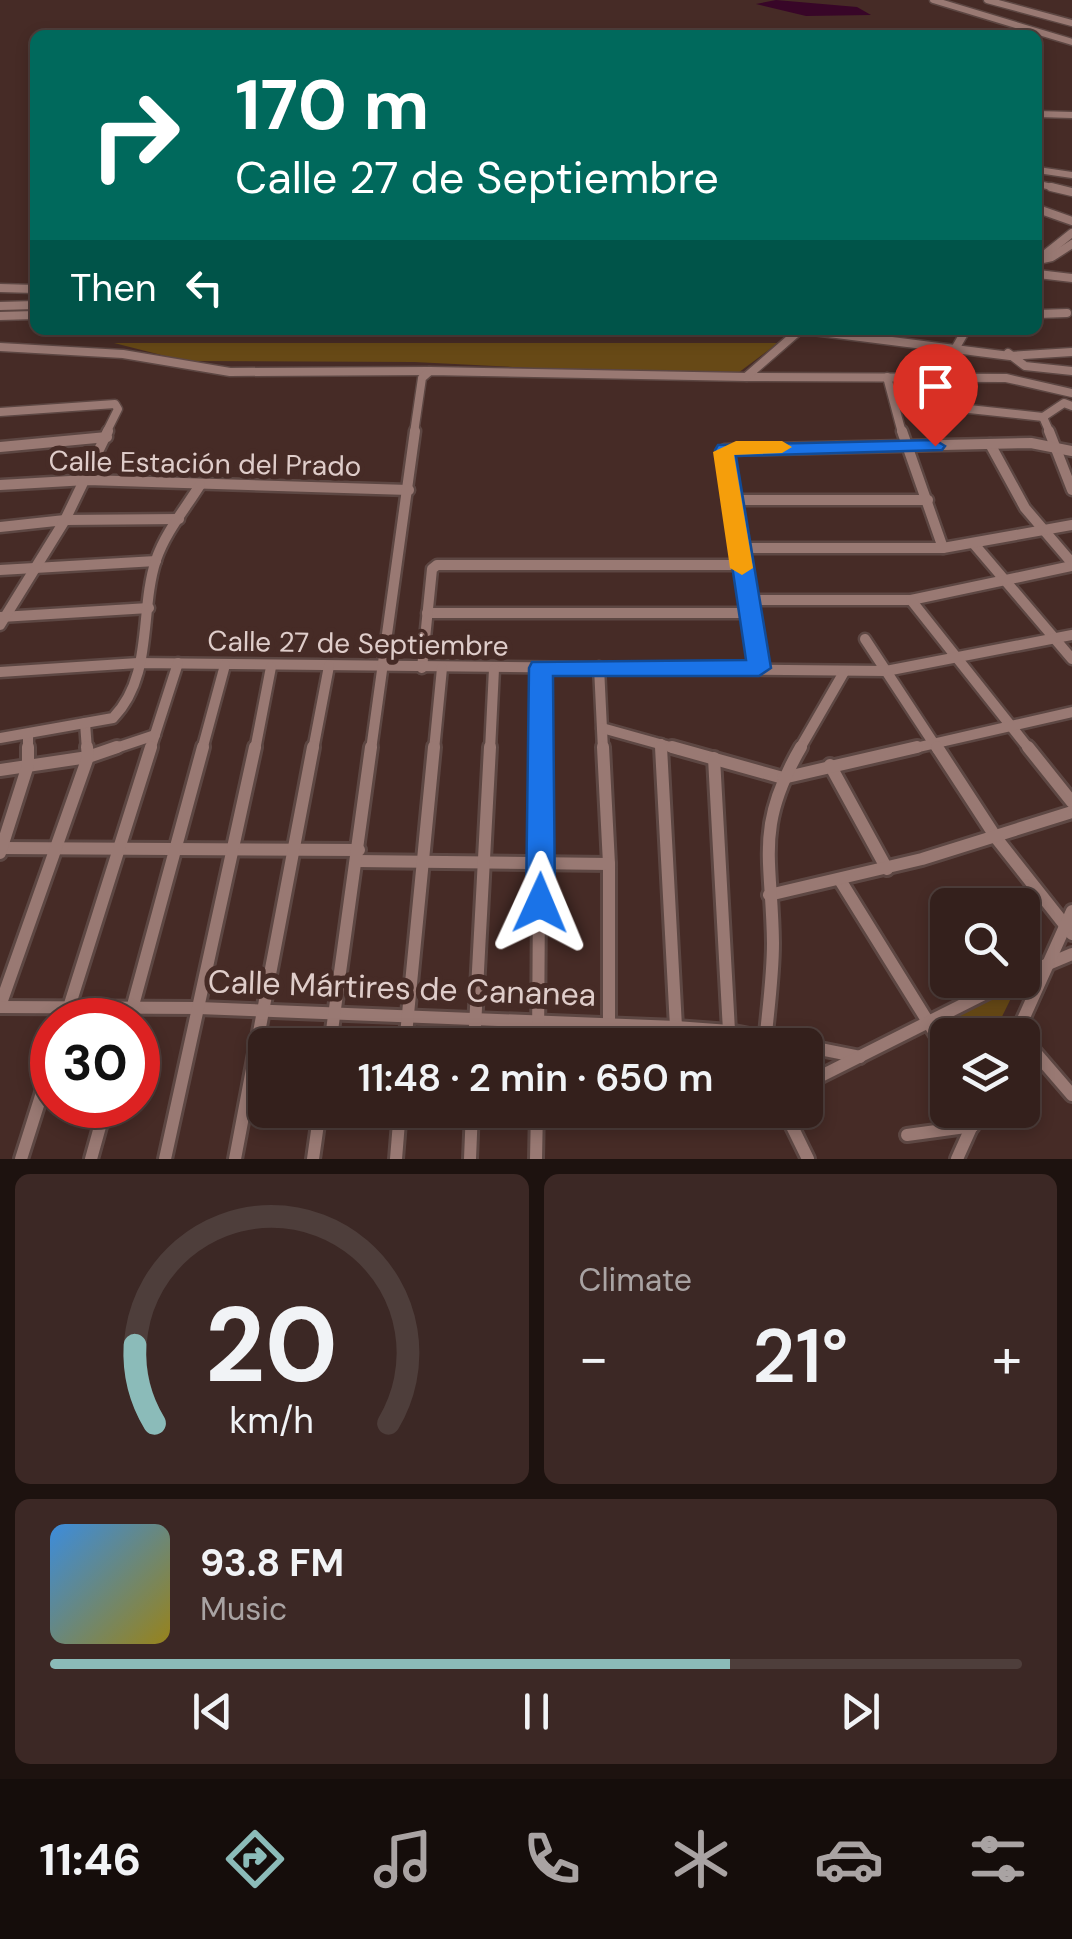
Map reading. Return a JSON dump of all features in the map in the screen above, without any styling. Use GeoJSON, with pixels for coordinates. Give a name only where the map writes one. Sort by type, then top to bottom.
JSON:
{"type":"FeatureCollection","features":[{"type":"Feature","properties":{"kind":"street"},"geometry":{"type":"LineString","coordinates":[[933,0],[1033,30]]}},
{"type":"Feature","properties":{"kind":"street"},"geometry":{"type":"LineString","coordinates":[[963,8],[985,0],[1072,23]]}},
{"type":"Feature","properties":{"kind":"street"},"geometry":{"type":"LineString","coordinates":[[1015,8],[1072,15]]}},
{"type":"Feature","properties":{"kind":"street"},"geometry":{"type":"LineString","coordinates":[[1030,29],[1054,19]]}},
{"type":"Feature","properties":{"kind":"street"},"geometry":{"type":"LineString","coordinates":[[1042,33],[1072,42]]}},
{"type":"Feature","properties":{"kind":"street"},"geometry":{"type":"LineString","coordinates":[[1042,115],[1072,115]]}},
{"type":"Feature","properties":{"kind":"street"},"geometry":{"type":"LineString","coordinates":[[1042,171],[1072,176]]}},
{"type":"Feature","properties":{"kind":"street"},"geometry":{"type":"LineString","coordinates":[[1043,185],[1072,192]]}},
{"type":"Feature","properties":{"kind":"street"},"geometry":{"type":"LineString","coordinates":[[1042,211],[1072,221]]}},
{"type":"Feature","properties":{"kind":"street"},"geometry":{"type":"LineString","coordinates":[[1042,259],[1052,257],[1069,243],[1072,233]]}},
{"type":"Feature","properties":{"kind":"street"},"geometry":{"type":"LineString","coordinates":[[1042,274],[1072,278]]}},
{"type":"Feature","properties":{"kind":"street"},"geometry":{"type":"LineString","coordinates":[[0,288],[30,289]]}},
{"type":"Feature","properties":{"kind":"street"},"geometry":{"type":"LineString","coordinates":[[0,306],[30,305]]}},
{"type":"Feature","properties":{"kind":"street"},"geometry":{"type":"LineString","coordinates":[[1042,314],[1067,313]]}},
{"type":"Feature","properties":{"kind":"street"},"geometry":{"type":"LineString","coordinates":[[0,316],[30,315]]}},
{"type":"Feature","properties":{"kind":"street"},"geometry":{"type":"LineString","coordinates":[[746,377],[796,335]]}},
{"type":"Feature","properties":{"kind":"street"},"geometry":{"type":"LineString","coordinates":[[857,335],[985,354],[1072,350]]}},
{"type":"Feature","properties":{"kind":"street"},"geometry":{"type":"LineString","coordinates":[[956,349],[963,335]]}},
{"type":"Feature","properties":{"kind":"street"},"geometry":{"type":"LineString","coordinates":[[0,347],[93,351],[230,372],[446,370],[782,378],[1006,378],[1072,393]]}},
{"type":"Feature","properties":{"kind":"street"},"geometry":{"type":"LineString","coordinates":[[1008,354],[1025,366],[1072,372]]}},
{"type":"Feature","properties":{"kind":"street"},"geometry":{"type":"LineString","coordinates":[[762,364],[782,378]]}},
{"type":"Feature","properties":{"kind":"street"},"geometry":{"type":"LineString","coordinates":[[332,1028],[385,668],[422,378],[430,371]]}},
{"type":"Feature","properties":{"kind":"street"},"geometry":{"type":"LineString","coordinates":[[887,377],[943,548]]}},
{"type":"Feature","properties":{"kind":"street"},"geometry":{"type":"LineString","coordinates":[[894,400],[1043,418],[1068,404]]}},
{"type":"Feature","properties":{"kind":"street"},"geometry":{"type":"LineString","coordinates":[[0,412],[103,403],[118,406],[87,480],[2,620]]}},
{"type":"Feature","properties":{"kind":"street"},"geometry":{"type":"LineString","coordinates":[[1043,418],[1072,490]]}},
{"type":"Feature","properties":{"kind":"street"},"geometry":{"type":"LineString","coordinates":[[0,447],[107,437]]}},
{"type":"Feature","properties":{"kind":"street"},"geometry":{"type":"LineString","coordinates":[[990,444],[1019,503],[1072,564]]}},
{"type":"Feature","properties":{"kind":"street"},"geometry":{"type":"LineString","coordinates":[[759,668],[725,450],[990,444],[1052,445],[1072,451]]}},
{"type":"Feature","properties":{"kind":"street","name":"Calle Estación del Prado"},"geometry":{"type":"LineString","coordinates":[[0,485],[87,480],[409,490]]}},
{"type":"Feature","properties":{"kind":"street"},"geometry":{"type":"LineString","coordinates":[[0,738],[113,718],[127,703],[156,561],[200,484]]}},
{"type":"Feature","properties":{"kind":"street"},"geometry":{"type":"LineString","coordinates":[[732,500],[928,500]]}},
{"type":"Feature","properties":{"kind":"street"},"geometry":{"type":"LineString","coordinates":[[0,527],[65,520],[179,519]]}},
{"type":"Feature","properties":{"kind":"street"},"geometry":{"type":"LineString","coordinates":[[739,548],[943,548],[1072,525]]}},
{"type":"Feature","properties":{"kind":"street"},"geometry":{"type":"LineString","coordinates":[[974,544],[1072,659]]}},
{"type":"Feature","properties":{"kind":"street"},"geometry":{"type":"LineString","coordinates":[[0,570],[156,561]]}},
{"type":"Feature","properties":{"kind":"street"},"geometry":{"type":"LineString","coordinates":[[427,613],[911,600],[1072,564]]}},
{"type":"Feature","properties":{"kind":"street"},"geometry":{"type":"LineString","coordinates":[[422,668],[432,569],[437,566],[741,565]]}},
{"type":"Feature","properties":{"kind":"street"},"geometry":{"type":"LineString","coordinates":[[911,600],[1014,724],[1072,802]]}},
{"type":"Feature","properties":{"kind":"street"},"geometry":{"type":"LineString","coordinates":[[2,620],[149,608]]}},
{"type":"Feature","properties":{"kind":"street","name":"Calle 27 de Septiembre"},"geometry":{"type":"LineString","coordinates":[[0,672],[178,662],[271,667],[886,672],[1072,635]]}},
{"type":"Feature","properties":{"kind":"street"},"geometry":{"type":"LineString","coordinates":[[865,639],[997,839],[1068,930]]}},
{"type":"Feature","properties":{"kind":"street"},"geometry":{"type":"LineString","coordinates":[[73,998],[178,662]]}},
{"type":"Feature","properties":{"kind":"street"},"geometry":{"type":"LineString","coordinates":[[135,998],[225,665]]}},
{"type":"Feature","properties":{"kind":"street"},"geometry":{"type":"LineString","coordinates":[[235,1159],[329,666]]}},
{"type":"Feature","properties":{"kind":"street"},"geometry":{"type":"LineString","coordinates":[[165,1159],[235,850],[271,667]]}},
{"type":"Feature","properties":{"kind":"street"},"geometry":{"type":"LineString","coordinates":[[599,667],[609,864],[609,1024]]}},
{"type":"Feature","properties":{"kind":"street"},"geometry":{"type":"LineString","coordinates":[[406,1028],[442,668]]}},
{"type":"Feature","properties":{"kind":"street"},"geometry":{"type":"LineString","coordinates":[[538,1028],[541,668]]}},
{"type":"Feature","properties":{"kind":"street"},"geometry":{"type":"LineString","coordinates":[[474,1028],[494,669]]}},
{"type":"Feature","properties":{"kind":"street"},"geometry":{"type":"LineString","coordinates":[[766,1028],[772,958],[767,837],[783,778],[844,672]]}},
{"type":"Feature","properties":{"kind":"street"},"geometry":{"type":"LineString","coordinates":[[602,728],[783,778],[1072,712]]}},
{"type":"Feature","properties":{"kind":"street"},"geometry":{"type":"LineString","coordinates":[[0,1006],[88,757],[85,723]]}},
{"type":"Feature","properties":{"kind":"street"},"geometry":{"type":"LineString","coordinates":[[28,734],[28,766],[1,850],[296,851],[423,862],[609,864]]}},
{"type":"Feature","properties":{"kind":"street"},"geometry":{"type":"LineString","coordinates":[[0,770],[88,757],[154,735]]}},
{"type":"Feature","properties":{"kind":"street"},"geometry":{"type":"LineString","coordinates":[[661,744],[676,1027]]}},
{"type":"Feature","properties":{"kind":"street"},"geometry":{"type":"LineString","coordinates":[[714,758],[728,1028]]}},
{"type":"Feature","properties":{"kind":"street"},"geometry":{"type":"LineString","coordinates":[[830,765],[887,869]]}},
{"type":"Feature","properties":{"kind":"street"},"geometry":{"type":"LineString","coordinates":[[769,894],[887,869],[997,839],[1072,812]]}},
{"type":"Feature","properties":{"kind":"street"},"geometry":{"type":"LineString","coordinates":[[840,880],[930,1027]]}},
{"type":"Feature","properties":{"kind":"street"},"geometry":{"type":"LineString","coordinates":[[1026,1018],[1048,962],[1068,930],[1072,910]]}},
{"type":"Feature","properties":{"kind":"street"},"geometry":{"type":"LineString","coordinates":[[1040,966],[1072,954]]}},
{"type":"Feature","properties":{"kind":"street"},"geometry":{"type":"LineString","coordinates":[[823,1075],[978,998]]}},
{"type":"Feature","properties":{"kind":"street","name":"Calle Mártires de Cananea"},"geometry":{"type":"LineString","coordinates":[[0,1006],[30,1009]]}},
{"type":"Feature","properties":{"kind":"street","name":"Calle Mártires de Cananea"},"geometry":{"type":"LineString","coordinates":[[160,1011],[264,1010],[689,1028]]}},
{"type":"Feature","properties":{"kind":"street","name":"Calle Mártires de Cananea"},"geometry":{"type":"LineString","coordinates":[[823,1050],[862,1057]]}},
{"type":"Feature","properties":{"kind":"street"},"geometry":{"type":"LineString","coordinates":[[1040,1059],[1072,1096]]}},
{"type":"Feature","properties":{"kind":"street"},"geometry":{"type":"LineString","coordinates":[[21,1159],[31,1128]]}},
{"type":"Feature","properties":{"kind":"street"},"geometry":{"type":"LineString","coordinates":[[91,1159],[100,1128]]}},
{"type":"Feature","properties":{"kind":"street"},"geometry":{"type":"LineString","coordinates":[[313,1159],[317,1128]]}},
{"type":"Feature","properties":{"kind":"street"},"geometry":{"type":"LineString","coordinates":[[396,1159],[399,1128]]}},
{"type":"Feature","properties":{"kind":"street"},"geometry":{"type":"LineString","coordinates":[[470,1159],[471,1128]]}},
{"type":"Feature","properties":{"kind":"street"},"geometry":{"type":"LineString","coordinates":[[536,1159],[537,1128]]}},
{"type":"Feature","properties":{"kind":"street"},"geometry":{"type":"LineString","coordinates":[[793,1128],[808,1159]]}},
{"type":"Feature","properties":{"kind":"street"},"geometry":{"type":"LineString","coordinates":[[908,1135],[959,1128]]}},
{"type":"Feature","properties":{"kind":"street"},"geometry":{"type":"LineString","coordinates":[[957,1159],[972,1128]]}},
{"type":"Feature","properties":{"kind":"shaded area"},"geometry":{"type":"Polygon","coordinates":[[[776,0],[857,7],[871,15],[806,16],[756,4],[776,0]]]}},
{"type":"Feature","properties":{"kind":"shaded area"},"geometry":{"type":"Polygon","coordinates":[[[114,343],[778,343],[738,373],[611,372],[414,362],[185,361],[114,343]]]}},
{"type":"Feature","properties":{"kind":"shaded area"},"geometry":{"type":"Polygon","coordinates":[[[992,998],[1011,998],[1001,1018],[950,1018],[992,998]]]}},
{"type":"Feature","properties":{"kind":"slow traffic"},"geometry":{"type":"LineString","coordinates":[[742,568],[724,452],[736,447],[782,447]]}},
{"type":"Feature","properties":{"kind":"route"},"geometry":{"type":"LineString","coordinates":[[540,903],[541,668],[759,668],[725,450],[935,446]]}}]}
